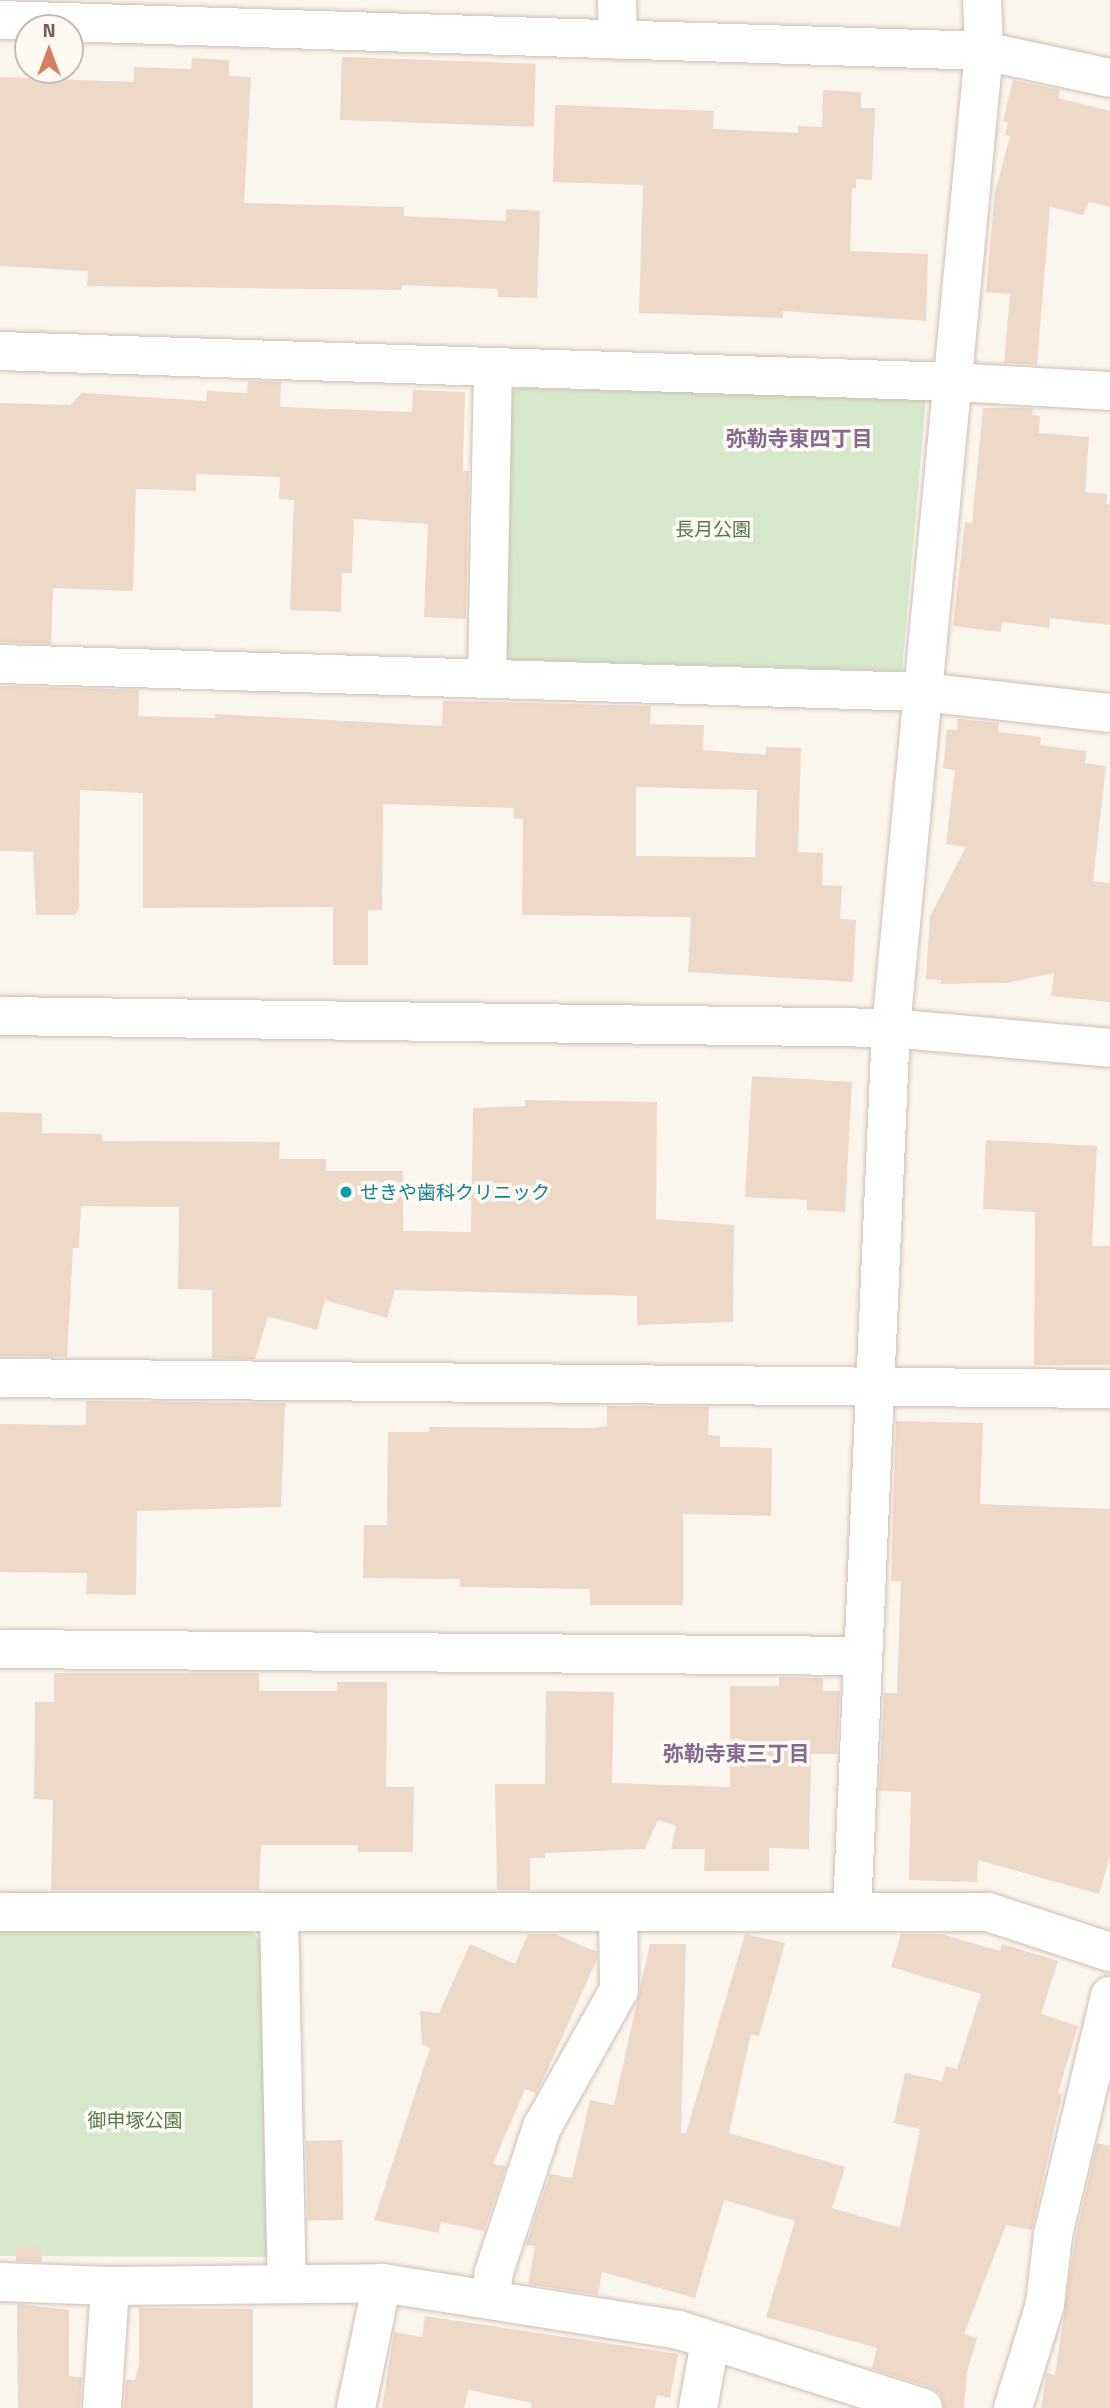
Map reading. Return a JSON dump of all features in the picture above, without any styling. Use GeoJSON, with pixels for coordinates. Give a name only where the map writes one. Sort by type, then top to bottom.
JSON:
{"type":"FeatureCollection","features":[{"type":"Feature","properties":{"kind":"street"},"geometry":{"type":"LineString","coordinates":[[617,0],[618,40]]}},
{"type":"Feature","properties":{"kind":"street"},"geometry":{"type":"LineString","coordinates":[[852,1911],[891,1028],[984,51],[982,0]]}},
{"type":"Feature","properties":{"kind":"street"},"geometry":{"type":"LineString","coordinates":[[0,20],[261,14],[618,40],[984,51],[1110,78]]}},
{"type":"Feature","properties":{"kind":"street"},"geometry":{"type":"LineString","coordinates":[[0,351],[953,382],[1110,391]]}},
{"type":"Feature","properties":{"kind":"street"},"geometry":{"type":"LineString","coordinates":[[486,679],[493,366]]}},
{"type":"Feature","properties":{"kind":"street"},"geometry":{"type":"LineString","coordinates":[[0,664],[923,692],[1110,713]]}},
{"type":"Feature","properties":{"kind":"street"},"geometry":{"type":"LineString","coordinates":[[0,1016],[891,1028],[1110,1048]]}},
{"type":"Feature","properties":{"kind":"street"},"geometry":{"type":"LineString","coordinates":[[0,1378],[1110,1389]]}},
{"type":"Feature","properties":{"kind":"street"},"geometry":{"type":"LineString","coordinates":[[0,1649],[863,1656]]}},
{"type":"Feature","properties":{"kind":"street"},"geometry":{"type":"LineString","coordinates":[[0,1912],[988,1912],[1110,1952]]}},
{"type":"Feature","properties":{"kind":"street"},"geometry":{"type":"LineString","coordinates":[[279,1913],[287,2283]]}},
{"type":"Feature","properties":{"kind":"street"},"geometry":{"type":"LineString","coordinates":[[491,2300],[494,2272],[542,2127],[620,1990],[618,1913]]}},
{"type":"Feature","properties":{"kind":"street"},"geometry":{"type":"LineString","coordinates":[[1013,2408],[1045,2304],[1053,2235],[1110,1996]]}},
{"type":"Feature","properties":{"kind":"street"},"geometry":{"type":"LineString","coordinates":[[0,2282],[110,2286],[382,2283],[680,2330],[710,2342],[923,2408]]}},
{"type":"Feature","properties":{"kind":"street"},"geometry":{"type":"LineString","coordinates":[[356,2408],[382,2283]]}},
{"type":"Feature","properties":{"kind":"street"},"geometry":{"type":"LineString","coordinates":[[102,2408],[110,2286]]}},
{"type":"Feature","properties":{"kind":"street"},"geometry":{"type":"LineString","coordinates":[[698,2408],[710,2342]]}},
{"type":"Feature","properties":{"kind":"green space","name":"長月公園"},"geometry":{"type":"Polygon","coordinates":[[[517,388],[926,398],[902,671],[512,660],[499,646],[504,400],[517,388]]]}},
{"type":"Feature","properties":{"kind":"green space","name":"御申塚公園"},"geometry":{"type":"Polygon","coordinates":[[[0,1925],[249,1929],[263,1942],[269,2257],[0,2256],[0,1925]]]}},
{"type":"Feature","properties":{"kind":"building"},"geometry":{"type":"Polygon","coordinates":[[[342,57],[536,64],[534,127],[340,120],[342,57]]]}},
{"type":"Feature","properties":{"kind":"building"},"geometry":{"type":"Polygon","coordinates":[[[192,58],[229,60],[229,76],[251,77],[244,203],[404,207],[404,216],[506,221],[506,209],[540,211],[537,298],[498,297],[498,289],[402,285],[401,290],[87,286],[88,271],[0,266],[0,77],[14,78],[14,84],[84,84],[84,80],[134,82],[134,67],[191,69],[192,58]]]}},
{"type":"Feature","properties":{"kind":"building"},"geometry":{"type":"Polygon","coordinates":[[[1013,80],[1060,90],[1058,98],[1110,111],[1110,207],[1089,202],[1083,215],[1050,207],[1037,365],[1004,363],[1010,294],[986,292],[995,192],[1010,136],[1005,135],[1008,122],[1003,121],[1013,80]]]}},
{"type":"Feature","properties":{"kind":"building"},"geometry":{"type":"Polygon","coordinates":[[[823,90],[861,92],[861,108],[875,108],[872,180],[856,179],[856,188],[852,188],[850,251],[928,254],[926,321],[783,311],[783,318],[639,313],[643,185],[553,182],[555,105],[714,111],[713,129],[798,133],[798,126],[822,127],[823,90]]]}},
{"type":"Feature","properties":{"kind":"building"},"geometry":{"type":"Polygon","coordinates":[[[248,381],[281,382],[280,407],[412,412],[413,390],[465,392],[463,471],[469,471],[466,619],[424,617],[428,524],[354,519],[352,573],[342,573],[341,612],[290,610],[294,500],[279,499],[280,477],[196,474],[196,491],[136,489],[133,591],[53,588],[51,644],[0,642],[0,403],[70,405],[82,393],[206,401],[207,391],[247,393],[248,381]]]}},
{"type":"Feature","properties":{"kind":"building"},"geometry":{"type":"Polygon","coordinates":[[[983,408],[1033,408],[1032,415],[1040,416],[1039,433],[1089,437],[1085,492],[1107,494],[1106,504],[1110,505],[1110,625],[1050,618],[1049,628],[1002,622],[1001,632],[953,626],[965,522],[972,523],[983,408]]]}},
{"type":"Feature","properties":{"kind":"building"},"geometry":{"type":"Polygon","coordinates":[[[0,686],[139,690],[138,716],[215,718],[215,714],[442,726],[443,701],[651,706],[650,724],[704,725],[703,750],[766,755],[766,747],[801,748],[798,852],[823,853],[822,885],[842,886],[840,919],[856,920],[853,982],[688,972],[691,917],[522,915],[523,819],[513,818],[514,808],[383,804],[382,910],[368,910],[368,965],[333,965],[333,907],[143,908],[143,793],[80,790],[79,908],[75,915],[36,915],[33,852],[0,851],[0,686]],[[636,787],[636,856],[755,857],[757,790],[636,787]]]}},
{"type":"Feature","properties":{"kind":"building"},"geometry":{"type":"Polygon","coordinates":[[[958,719],[999,723],[998,732],[1041,737],[1040,745],[1086,751],[1085,763],[1106,766],[1093,881],[1110,883],[1110,1002],[1051,996],[1054,973],[1006,983],[940,984],[941,980],[926,979],[930,916],[966,847],[946,844],[955,770],[943,768],[947,729],[957,730],[958,719]]]}},
{"type":"Feature","properties":{"kind":"building"},"geometry":{"type":"Polygon","coordinates":[[[752,1076],[852,1082],[845,1212],[807,1210],[807,1200],[745,1197],[752,1076]]]}},
{"type":"Feature","properties":{"kind":"building"},"geometry":{"type":"Polygon","coordinates":[[[525,1100],[657,1102],[656,1219],[734,1225],[733,1322],[637,1325],[637,1296],[395,1290],[387,1318],[325,1300],[317,1330],[268,1316],[255,1359],[212,1358],[212,1290],[178,1289],[179,1207],[81,1206],[79,1248],[73,1248],[67,1357],[0,1356],[0,1112],[42,1113],[42,1133],[102,1134],[102,1141],[280,1142],[279,1159],[326,1159],[326,1171],[403,1171],[403,1231],[471,1232],[473,1108],[525,1106],[525,1100]]]}},
{"type":"Feature","properties":{"kind":"building"},"geometry":{"type":"Polygon","coordinates":[[[986,1140],[1097,1146],[1092,1246],[1110,1246],[1110,1365],[1034,1365],[1035,1212],[983,1209],[986,1140]]]}},
{"type":"Feature","properties":{"kind":"building"},"geometry":{"type":"Polygon","coordinates":[[[86,1401],[285,1403],[281,1507],[137,1511],[136,1595],[86,1594],[87,1573],[0,1572],[0,1424],[86,1425],[86,1401]]]}},
{"type":"Feature","properties":{"kind":"building"},"geometry":{"type":"Polygon","coordinates":[[[607,1406],[709,1407],[708,1435],[720,1436],[720,1447],[772,1448],[771,1516],[683,1514],[683,1605],[590,1605],[590,1589],[460,1587],[460,1579],[363,1578],[364,1525],[387,1525],[388,1432],[429,1432],[429,1427],[592,1428],[607,1426],[607,1406]]]}},
{"type":"Feature","properties":{"kind":"building"},"geometry":{"type":"Polygon","coordinates":[[[896,1421],[983,1423],[980,1504],[1110,1509],[1110,1856],[1099,1894],[978,1860],[977,1882],[909,1880],[911,1792],[879,1791],[884,1693],[897,1693],[901,1581],[891,1581],[896,1421]]]}},
{"type":"Feature","properties":{"kind":"building"},"geometry":{"type":"Polygon","coordinates":[[[54,1673],[259,1673],[259,1691],[337,1691],[337,1682],[387,1682],[386,1787],[414,1787],[413,1852],[358,1852],[358,1845],[261,1845],[259,1890],[51,1890],[53,1800],[34,1799],[35,1702],[54,1702],[54,1673]]]}},
{"type":"Feature","properties":{"kind":"building"},"geometry":{"type":"Polygon","coordinates":[[[779,1677],[823,1678],[823,1691],[840,1691],[837,1754],[811,1754],[809,1849],[769,1848],[769,1871],[704,1871],[705,1849],[671,1849],[676,1826],[658,1820],[645,1849],[545,1853],[545,1858],[530,1858],[530,1890],[497,1890],[495,1784],[545,1784],[546,1691],[614,1692],[612,1783],[730,1787],[730,1686],[779,1686],[779,1677]]]}},
{"type":"Feature","properties":{"kind":"building"},"geometry":{"type":"Polygon","coordinates":[[[528,1934],[555,1934],[597,1952],[597,1959],[541,2084],[536,2093],[525,2089],[493,2164],[506,2166],[484,2231],[441,2222],[439,2233],[374,2220],[430,2048],[422,2045],[420,2011],[439,2013],[470,1944],[515,1964],[528,1934]]]}},
{"type":"Feature","properties":{"kind":"building"},"geometry":{"type":"Polygon","coordinates":[[[745,1934],[785,1943],[759,2036],[751,2034],[729,2133],[845,2167],[832,2208],[900,2228],[920,2129],[894,2123],[905,2073],[942,2081],[946,2066],[957,2069],[981,1994],[891,1967],[901,1934],[941,1934],[1000,1951],[1002,1944],[1058,1961],[1041,2014],[1078,2026],[1058,2093],[1062,2094],[1032,2230],[1006,2225],[964,2334],[977,2338],[967,2372],[964,2408],[944,2408],[940,2394],[930,2387],[872,2369],[877,2348],[766,2317],[795,2221],[724,2200],[695,2298],[602,2272],[598,2295],[528,2284],[535,2246],[526,2245],[550,2174],[572,2178],[590,2100],[614,2105],[650,1944],[686,1944],[681,2133],[686,2133],[745,1934]]]}},
{"type":"Feature","properties":{"kind":"building"},"geometry":{"type":"Polygon","coordinates":[[[342,2140],[343,2220],[307,2221],[306,2141],[342,2140]]]}},
{"type":"Feature","properties":{"kind":"building"},"geometry":{"type":"Polygon","coordinates":[[[1097,2143],[1110,2146],[1110,2408],[1041,2408],[1047,2373],[1055,2375],[1075,2239],[1097,2143]]]}},
{"type":"Feature","properties":{"kind":"building"},"geometry":{"type":"Polygon","coordinates":[[[41,2247],[42,2262],[16,2261],[16,2248],[41,2247]]]}},
{"type":"Feature","properties":{"kind":"building"},"geometry":{"type":"Polygon","coordinates":[[[17,2304],[69,2310],[69,2376],[82,2377],[80,2408],[18,2408],[17,2304]]]}},
{"type":"Feature","properties":{"kind":"building"},"geometry":{"type":"Polygon","coordinates":[[[139,2308],[253,2309],[253,2408],[124,2408],[126,2380],[135,2380],[139,2364],[139,2308]]]}},
{"type":"Feature","properties":{"kind":"building"},"geometry":{"type":"Polygon","coordinates":[[[425,2316],[678,2354],[670,2398],[657,2395],[655,2408],[531,2408],[532,2403],[468,2390],[464,2408],[382,2408],[394,2332],[422,2337],[425,2316]]]}},
{"type":"Feature","properties":{"kind":"place","name":"せきや歯科クリニック"},"geometry":{"type":"Point","coordinates":[346,1192]}},
{"type":"Feature","properties":{"kind":"district","name":"弥勒寺東四丁目"},"geometry":{"type":"Point","coordinates":[799,438]}},
{"type":"Feature","properties":{"kind":"district","name":"弥勒寺東三丁目"},"geometry":{"type":"Point","coordinates":[736,1753]}}]}
